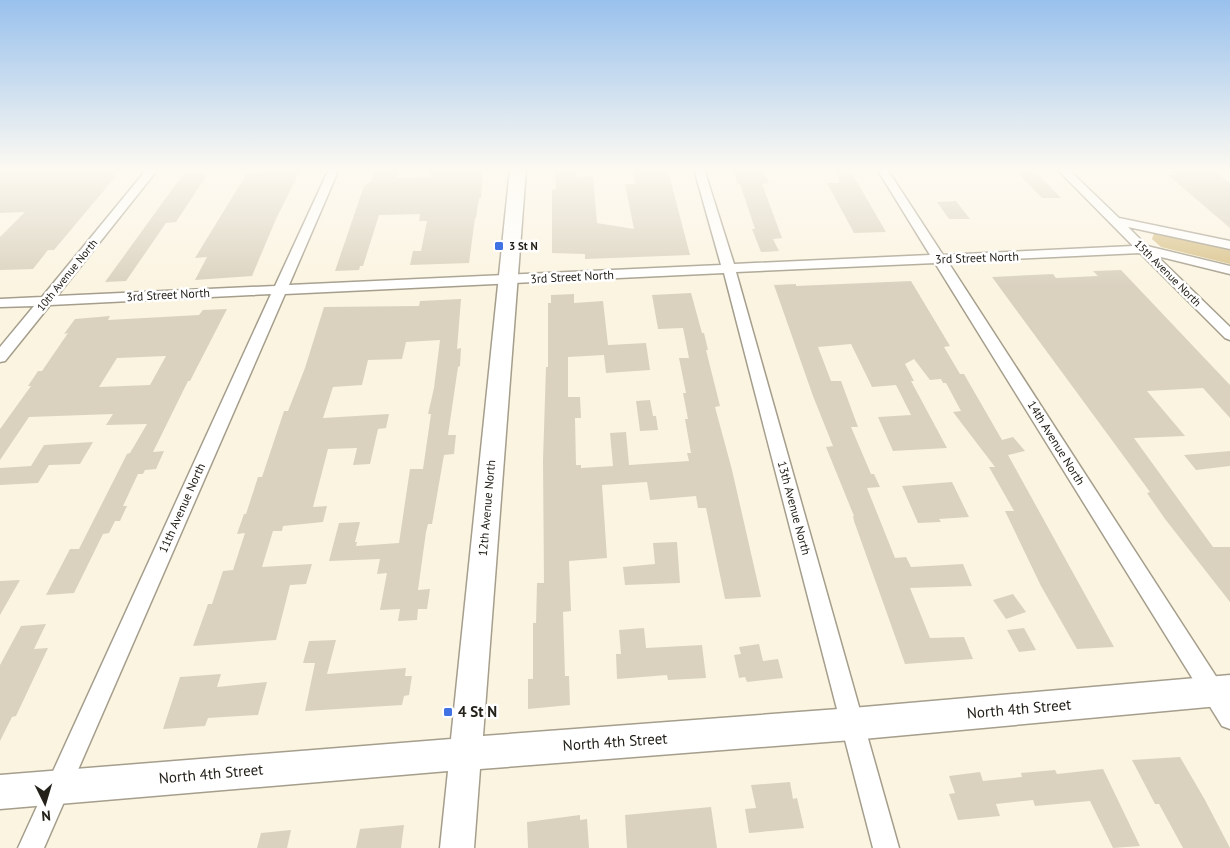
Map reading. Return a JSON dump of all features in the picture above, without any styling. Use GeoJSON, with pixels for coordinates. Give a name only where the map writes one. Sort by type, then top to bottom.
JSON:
{"type":"FeatureCollection","features":[{"type":"Feature","properties":{"kind":"street","name":"10th Avenue North"},"geometry":{"type":"LineString","coordinates":[[0,357],[121,209]]}},
{"type":"Feature","properties":{"kind":"street","name":"11th Avenue North"},"geometry":{"type":"LineString","coordinates":[[31,848],[316,209]]}},
{"type":"Feature","properties":{"kind":"street","name":"12th Avenue North"},"geometry":{"type":"LineString","coordinates":[[457,848],[514,209]]}},
{"type":"Feature","properties":{"kind":"street","name":"13th Avenue North"},"geometry":{"type":"LineString","coordinates":[[711,209],[729,269],[886,848]]}},
{"type":"Feature","properties":{"kind":"street","name":"14th Avenue North"},"geometry":{"type":"LineString","coordinates":[[908,209],[1222,691],[1230,718]]}},
{"type":"Feature","properties":{"kind":"street","name":"15th Avenue North"},"geometry":{"type":"LineString","coordinates":[[1102,209],[1230,335]]}},
{"type":"Feature","properties":{"kind":"street"},"geometry":{"type":"LineString","coordinates":[[1115,221],[1230,245]]}},
{"type":"Feature","properties":{"kind":"street","name":"3rd Street North"},"geometry":{"type":"LineString","coordinates":[[0,303],[1145,249]]}},
{"type":"Feature","properties":{"kind":"street"},"geometry":{"type":"LineString","coordinates":[[1145,249],[1230,270]]}},
{"type":"Feature","properties":{"kind":"street","name":"North 4th Street"},"geometry":{"type":"LineString","coordinates":[[0,792],[465,753],[852,724],[1222,691]]}},
{"type":"Feature","properties":{"kind":"shaded area"},"geometry":{"type":"Polygon","coordinates":[[[1154,233],[1230,249],[1230,264],[1161,247],[1152,239],[1154,233]]]}},
{"type":"Feature","properties":{"kind":"building"},"geometry":{"type":"Polygon","coordinates":[[[0,209],[89,209],[54,250],[48,250],[33,269],[0,270],[0,237],[25,212],[0,213],[0,209]]]}},
{"type":"Feature","properties":{"kind":"building"},"geometry":{"type":"Polygon","coordinates":[[[158,209],[185,209],[176,222],[166,223],[126,281],[105,282],[158,209]]]}},
{"type":"Feature","properties":{"kind":"building"},"geometry":{"type":"Polygon","coordinates":[[[225,209],[281,209],[252,276],[195,280],[207,257],[195,258],[225,209]]]}},
{"type":"Feature","properties":{"kind":"building"},"geometry":{"type":"Polygon","coordinates":[[[356,209],[477,209],[469,263],[410,265],[413,251],[421,251],[427,221],[419,221],[420,214],[379,215],[363,266],[360,266],[359,270],[335,271],[356,209]]]}},
{"type":"Feature","properties":{"kind":"building"},"geometry":{"type":"Polygon","coordinates":[[[552,209],[596,209],[597,223],[634,229],[630,209],[678,209],[690,255],[585,259],[585,254],[552,253],[552,209]]]}},
{"type":"Feature","properties":{"kind":"building"},"geometry":{"type":"Polygon","coordinates":[[[748,209],[771,209],[782,238],[773,239],[779,251],[761,252],[752,229],[755,229],[748,209]]]}},
{"type":"Feature","properties":{"kind":"building"},"geometry":{"type":"Polygon","coordinates":[[[841,209],[872,209],[886,232],[854,233],[841,209]]]}},
{"type":"Feature","properties":{"kind":"building"},"geometry":{"type":"Polygon","coordinates":[[[942,209],[962,209],[970,219],[949,219],[942,209]]]}},
{"type":"Feature","properties":{"kind":"building"},"geometry":{"type":"Polygon","coordinates":[[[1207,209],[1230,209],[1230,228],[1207,209]]]}},
{"type":"Feature","properties":{"kind":"building"},"geometry":{"type":"Polygon","coordinates":[[[1121,270],[1230,385],[1230,418],[1203,388],[1147,391],[1185,436],[1134,438],[1213,547],[1230,547],[1230,602],[1165,519],[1147,493],[1150,492],[992,277],[1053,274],[1056,278],[1098,276],[1093,271],[1121,270]]]}},
{"type":"Feature","properties":{"kind":"building"},"geometry":{"type":"Polygon","coordinates":[[[911,281],[950,346],[944,347],[960,374],[964,374],[1002,440],[1013,437],[1025,451],[1008,455],[1114,647],[1077,649],[1041,586],[1005,511],[1014,511],[989,467],[995,467],[953,412],[961,411],[946,383],[943,383],[941,379],[930,380],[914,359],[905,364],[914,381],[911,381],[947,448],[893,451],[878,417],[911,415],[896,385],[872,387],[851,344],[818,347],[831,381],[841,381],[858,427],[851,427],[871,474],[874,474],[880,487],[867,488],[895,558],[906,557],[911,567],[963,564],[972,586],[910,588],[930,638],[964,637],[973,659],[905,664],[854,521],[854,516],[826,447],[833,446],[813,396],[774,285],[796,284],[796,286],[911,281]]]}},
{"type":"Feature","properties":{"kind":"building"},"geometry":{"type":"Polygon","coordinates":[[[691,293],[708,350],[706,350],[720,406],[715,407],[732,470],[761,597],[725,599],[706,508],[698,508],[696,496],[650,500],[647,482],[602,485],[607,558],[569,561],[571,611],[563,612],[565,676],[569,676],[570,705],[528,709],[528,679],[533,679],[533,623],[536,623],[537,583],[544,583],[543,460],[546,367],[548,367],[548,303],[551,303],[551,295],[574,294],[574,303],[603,301],[608,345],[646,343],[650,370],[606,373],[604,355],[568,357],[568,397],[580,397],[581,418],[575,418],[576,465],[581,465],[581,468],[613,466],[610,433],[626,432],[629,465],[689,461],[687,453],[691,453],[685,419],[688,419],[683,393],[686,393],[679,358],[689,358],[683,328],[658,329],[652,295],[691,293]]]}},
{"type":"Feature","properties":{"kind":"building"},"geometry":{"type":"Polygon","coordinates":[[[461,299],[457,349],[461,348],[460,366],[458,367],[448,435],[456,435],[454,454],[444,455],[432,524],[428,524],[426,532],[418,590],[430,589],[427,609],[418,609],[417,620],[398,621],[400,609],[380,610],[387,573],[377,574],[380,559],[329,561],[339,523],[360,522],[355,542],[357,542],[356,546],[399,543],[410,469],[423,469],[431,414],[428,414],[434,388],[440,340],[406,342],[402,359],[368,360],[362,385],[333,387],[323,418],[389,414],[386,428],[378,429],[370,464],[353,465],[357,448],[328,449],[313,507],[327,506],[323,522],[283,526],[282,531],[273,531],[262,567],[312,564],[306,584],[290,585],[276,640],[193,646],[208,604],[212,604],[223,571],[233,570],[245,533],[237,534],[244,514],[246,514],[258,477],[262,477],[284,411],[288,411],[305,368],[324,307],[419,306],[420,301],[461,299]]]}},
{"type":"Feature","properties":{"kind":"building"},"geometry":{"type":"Polygon","coordinates":[[[227,309],[190,381],[188,381],[153,452],[164,451],[156,469],[145,470],[143,474],[138,474],[123,506],[127,506],[120,521],[115,521],[109,533],[103,534],[74,593],[46,595],[70,549],[79,549],[127,454],[130,453],[147,424],[106,425],[113,414],[29,417],[0,460],[0,429],[31,386],[28,386],[38,371],[42,371],[68,333],[64,334],[75,319],[110,316],[108,320],[199,315],[203,310],[227,309]],[[166,356],[117,358],[99,387],[150,385],[166,356]]]}},
{"type":"Feature","properties":{"kind":"building"},"geometry":{"type":"Polygon","coordinates":[[[650,400],[653,416],[656,416],[658,430],[640,431],[636,401],[650,400]]]}},
{"type":"Feature","properties":{"kind":"building"},"geometry":{"type":"Polygon","coordinates":[[[93,442],[80,464],[49,465],[38,483],[0,485],[0,468],[31,466],[44,445],[93,442]]]}},
{"type":"Feature","properties":{"kind":"building"},"geometry":{"type":"Polygon","coordinates":[[[1230,451],[1230,466],[1196,470],[1184,455],[1230,451]]]}},
{"type":"Feature","properties":{"kind":"building"},"geometry":{"type":"Polygon","coordinates":[[[952,482],[969,517],[939,519],[941,522],[918,523],[902,486],[952,482]]]}},
{"type":"Feature","properties":{"kind":"building"},"geometry":{"type":"Polygon","coordinates":[[[677,542],[680,583],[625,585],[623,567],[655,564],[653,543],[677,542]]]}},
{"type":"Feature","properties":{"kind":"building"},"geometry":{"type":"Polygon","coordinates":[[[20,580],[0,615],[0,581],[20,580]]]}},
{"type":"Feature","properties":{"kind":"building"},"geometry":{"type":"Polygon","coordinates":[[[1013,594],[1026,612],[1006,619],[993,600],[1013,594]]]}},
{"type":"Feature","properties":{"kind":"building"},"geometry":{"type":"Polygon","coordinates":[[[46,624],[34,649],[48,648],[16,716],[12,717],[0,741],[0,665],[21,626],[46,624]]]}},
{"type":"Feature","properties":{"kind":"building"},"geometry":{"type":"Polygon","coordinates":[[[644,628],[646,648],[702,645],[706,678],[668,680],[667,675],[617,679],[616,654],[621,654],[619,630],[644,628]]]}},
{"type":"Feature","properties":{"kind":"building"},"geometry":{"type":"Polygon","coordinates":[[[1024,628],[1036,650],[1019,652],[1007,630],[1024,628]]]}},
{"type":"Feature","properties":{"kind":"building"},"geometry":{"type":"Polygon","coordinates":[[[336,640],[327,674],[406,668],[405,676],[412,676],[409,695],[404,696],[402,705],[305,711],[315,663],[303,663],[309,641],[336,640]]]}},
{"type":"Feature","properties":{"kind":"building"},"geometry":{"type":"Polygon","coordinates":[[[759,644],[763,661],[778,659],[783,678],[747,682],[745,677],[739,678],[734,655],[741,654],[739,647],[759,644]]]}},
{"type":"Feature","properties":{"kind":"building"},"geometry":{"type":"Polygon","coordinates":[[[221,674],[217,687],[267,682],[258,715],[208,718],[205,726],[163,729],[180,677],[221,674]]]}},
{"type":"Feature","properties":{"kind":"building"},"geometry":{"type":"Polygon","coordinates":[[[1180,757],[1230,848],[1183,848],[1159,804],[1155,804],[1132,760],[1180,757]]]}},
{"type":"Feature","properties":{"kind":"building"},"geometry":{"type":"Polygon","coordinates":[[[1103,769],[1140,846],[1113,848],[1090,801],[1035,806],[1033,800],[996,804],[1000,816],[958,820],[949,794],[955,793],[949,776],[980,772],[983,781],[1022,777],[1021,773],[1055,770],[1057,774],[1103,769]]]}},
{"type":"Feature","properties":{"kind":"building"},"geometry":{"type":"Polygon","coordinates":[[[790,782],[793,799],[797,798],[804,828],[749,833],[745,809],[756,808],[751,785],[790,782]]]}},
{"type":"Feature","properties":{"kind":"building"},"geometry":{"type":"Polygon","coordinates":[[[711,807],[717,848],[627,848],[625,815],[711,807]]]}},
{"type":"Feature","properties":{"kind":"building"},"geometry":{"type":"Polygon","coordinates":[[[580,815],[580,820],[587,819],[589,848],[528,848],[527,822],[580,815]]]}},
{"type":"Feature","properties":{"kind":"building"},"geometry":{"type":"Polygon","coordinates":[[[404,825],[401,848],[356,848],[360,829],[404,825]]]}},
{"type":"Feature","properties":{"kind":"building"},"geometry":{"type":"Polygon","coordinates":[[[291,830],[287,848],[257,848],[261,833],[291,830]]]}},
{"type":"Feature","properties":{"kind":"place","name":"3 St N"},"geometry":{"type":"Point","coordinates":[499,246]}},
{"type":"Feature","properties":{"kind":"place","name":"4 St N"},"geometry":{"type":"Point","coordinates":[448,712]}}]}
